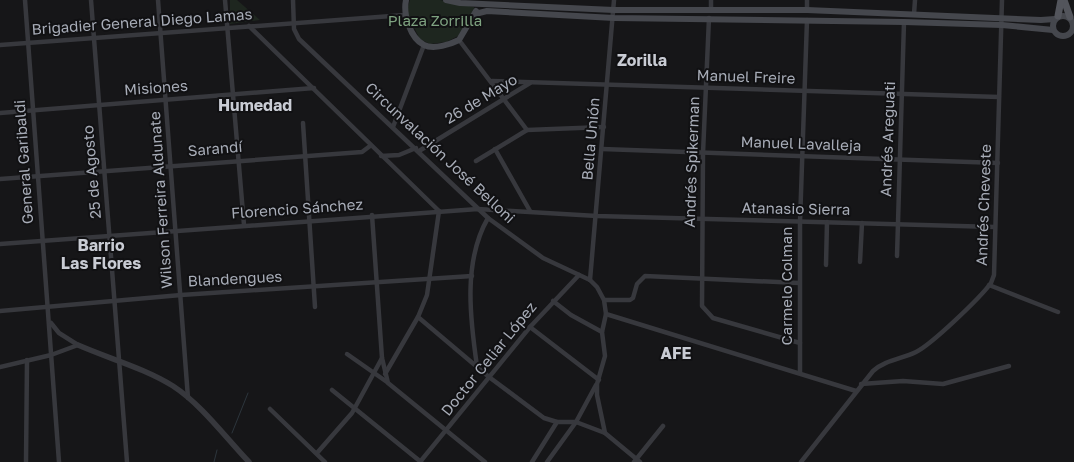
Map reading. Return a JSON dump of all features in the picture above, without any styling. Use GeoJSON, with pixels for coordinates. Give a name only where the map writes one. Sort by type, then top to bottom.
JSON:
{"type":"FeatureCollection","features":[{"type":"Feature","properties":{"kind":"main road"},"geometry":{"type":"LineString","coordinates":[[406,0],[405,15],[416,36],[424,45],[433,47],[459,40],[475,14],[486,5],[614,10],[807,10],[1041,20],[1056,17],[1072,20]]}},
{"type":"Feature","properties":{"kind":"main road"},"geometry":{"type":"LineString","coordinates":[[446,0],[614,18],[807,19],[904,22],[1054,30],[1062,36],[1072,32],[1072,20],[1063,0]]}},
{"type":"Feature","properties":{"kind":"main road"},"geometry":{"type":"LineString","coordinates":[[1054,30],[1056,17],[1063,0]]}},
{"type":"Feature","properties":{"kind":"main road"},"geometry":{"type":"LineString","coordinates":[[473,4],[476,8],[475,14]]}},
{"type":"Feature","properties":{"kind":"street","name":"General Garibaldi"},"geometry":{"type":"LineString","coordinates":[[25,0],[42,242],[50,322],[58,462]]}},
{"type":"Feature","properties":{"kind":"street","name":"25 de Agosto"},"geometry":{"type":"LineString","coordinates":[[91,0],[121,362],[127,462]]}},
{"type":"Feature","properties":{"kind":"street","name":"Wilson Ferreira Aldunate"},"geometry":{"type":"LineString","coordinates":[[158,0],[188,398]]}},
{"type":"Feature","properties":{"kind":"street"},"geometry":{"type":"LineString","coordinates":[[225,0],[244,226]]}},
{"type":"Feature","properties":{"kind":"street"},"geometry":{"type":"LineString","coordinates":[[293,0],[294,22]]}},
{"type":"Feature","properties":{"kind":"street","name":"Bella Unión"},"geometry":{"type":"LineString","coordinates":[[590,280],[614,18],[614,0]]}},
{"type":"Feature","properties":{"kind":"street"},"geometry":{"type":"LineString","coordinates":[[711,0],[711,9]]}},
{"type":"Feature","properties":{"kind":"street"},"geometry":{"type":"LineString","coordinates":[[807,0],[807,10]]}},
{"type":"Feature","properties":{"kind":"street"},"geometry":{"type":"LineString","coordinates":[[914,14],[915,0]]}},
{"type":"Feature","properties":{"kind":"street","name":"Andrés Cheveste"},"geometry":{"type":"LineString","coordinates":[[856,391],[863,381],[880,365],[915,352],[928,344],[989,284],[994,275],[1002,0]]}},
{"type":"Feature","properties":{"kind":"street","name":"Brigadier General Diego Lamas"},"geometry":{"type":"LineString","coordinates":[[0,45],[405,15]]}},
{"type":"Feature","properties":{"kind":"street","name":"Andrés Spikerman"},"geometry":{"type":"LineString","coordinates":[[709,18],[703,153],[702,306],[713,318],[800,343]]}},
{"type":"Feature","properties":{"kind":"street","name":"Carmelo Colman"},"geometry":{"type":"LineString","coordinates":[[800,373],[801,157],[807,19]]}},
{"type":"Feature","properties":{"kind":"street","name":"Circunvalación José Belloni"},"geometry":{"type":"LineString","coordinates":[[294,22],[299,39],[488,218],[543,258],[590,280]]}},
{"type":"Feature","properties":{"kind":"street","name":"Andrés Areguati"},"geometry":{"type":"LineString","coordinates":[[897,256],[904,22]]}},
{"type":"Feature","properties":{"kind":"street"},"geometry":{"type":"LineString","coordinates":[[249,26],[314,88],[370,146],[439,211],[424,304],[385,374]]}},
{"type":"Feature","properties":{"kind":"street"},"geometry":{"type":"LineString","coordinates":[[459,40],[492,81],[527,130]]}},
{"type":"Feature","properties":{"kind":"street"},"geometry":{"type":"LineString","coordinates":[[393,127],[424,45]]}},
{"type":"Feature","properties":{"kind":"street","name":"Manuel Freire"},"geometry":{"type":"LineString","coordinates":[[492,81],[902,96],[999,97]]}},
{"type":"Feature","properties":{"kind":"street","name":"26 de Mayo"},"geometry":{"type":"LineString","coordinates":[[381,156],[399,155],[418,150],[531,83]]}},
{"type":"Feature","properties":{"kind":"street","name":"Misiones"},"geometry":{"type":"LineString","coordinates":[[0,113],[314,88]]}},
{"type":"Feature","properties":{"kind":"street"},"geometry":{"type":"LineString","coordinates":[[303,122],[315,307]]}},
{"type":"Feature","properties":{"kind":"street"},"geometry":{"type":"LineString","coordinates":[[476,161],[527,130],[604,127]]}},
{"type":"Feature","properties":{"kind":"street","name":"Sarandí"},"geometry":{"type":"LineString","coordinates":[[0,179],[104,172],[304,154],[362,152],[370,146]]}},
{"type":"Feature","properties":{"kind":"street"},"geometry":{"type":"LineString","coordinates":[[495,149],[530,211]]}},
{"type":"Feature","properties":{"kind":"street","name":"Manuel Lavalleja"},"geometry":{"type":"LineString","coordinates":[[602,149],[998,163]]}},
{"type":"Feature","properties":{"kind":"street","name":"Florencio Sánchez"},"geometry":{"type":"LineString","coordinates":[[0,244],[478,209],[597,216]]}},
{"type":"Feature","properties":{"kind":"street"},"geometry":{"type":"LineString","coordinates":[[372,216],[382,358],[388,383]]}},
{"type":"Feature","properties":{"kind":"street","name":"Atanasio Sierra"},"geometry":{"type":"LineString","coordinates":[[597,216],[995,227]]}},
{"type":"Feature","properties":{"kind":"street"},"geometry":{"type":"LineString","coordinates":[[477,366],[472,276],[475,246],[488,218]]}},
{"type":"Feature","properties":{"kind":"street"},"geometry":{"type":"LineString","coordinates":[[826,265],[827,222]]}},
{"type":"Feature","properties":{"kind":"street"},"geometry":{"type":"LineString","coordinates":[[860,262],[862,223]]}},
{"type":"Feature","properties":{"kind":"street","name":"Doctor Celiar López"},"geometry":{"type":"LineString","coordinates":[[421,462],[530,327],[579,275]]}},
{"type":"Feature","properties":{"kind":"street","name":"Blandengues"},"geometry":{"type":"LineString","coordinates":[[0,311],[181,295],[472,276]]}},
{"type":"Feature","properties":{"kind":"street"},"geometry":{"type":"LineString","coordinates":[[604,300],[630,300],[634,298],[637,284],[645,276],[799,282]]}},
{"type":"Feature","properties":{"kind":"street"},"geometry":{"type":"LineString","coordinates":[[547,462],[576,422],[598,382],[605,356],[602,332],[606,314],[604,300],[597,286],[590,280]]}},
{"type":"Feature","properties":{"kind":"street"},"geometry":{"type":"LineString","coordinates":[[989,284],[1058,312]]}},
{"type":"Feature","properties":{"kind":"street"},"geometry":{"type":"LineString","coordinates":[[553,301],[571,315],[602,332]]}},
{"type":"Feature","properties":{"kind":"street"},"geometry":{"type":"LineString","coordinates":[[606,314],[856,391],[801,462]]}},
{"type":"Feature","properties":{"kind":"street"},"geometry":{"type":"LineString","coordinates":[[418,317],[489,377],[544,418],[557,422],[576,422],[605,433],[637,461],[663,426]]}},
{"type":"Feature","properties":{"kind":"street"},"geometry":{"type":"LineString","coordinates":[[50,322],[59,333],[78,345],[154,375],[188,398],[249,462]]}},
{"type":"Feature","properties":{"kind":"street"},"geometry":{"type":"LineString","coordinates":[[530,327],[598,382]]}},
{"type":"Feature","properties":{"kind":"street"},"geometry":{"type":"LineString","coordinates":[[0,367],[51,355],[78,345]]}},
{"type":"Feature","properties":{"kind":"street"},"geometry":{"type":"LineString","coordinates":[[347,354],[388,383],[485,462]]}},
{"type":"Feature","properties":{"kind":"street"},"geometry":{"type":"LineString","coordinates":[[317,453],[354,409],[382,358]]}},
{"type":"Feature","properties":{"kind":"street"},"geometry":{"type":"LineString","coordinates":[[26,462],[27,360]]}},
{"type":"Feature","properties":{"kind":"street"},"geometry":{"type":"LineString","coordinates":[[863,381],[943,384],[1009,366]]}},
{"type":"Feature","properties":{"kind":"street"},"geometry":{"type":"LineString","coordinates":[[598,382],[598,403],[605,433]]}},
{"type":"Feature","properties":{"kind":"street"},"geometry":{"type":"LineString","coordinates":[[332,390],[421,462]]}},
{"type":"Feature","properties":{"kind":"street"},"geometry":{"type":"LineString","coordinates":[[270,408],[325,462]]}},
{"type":"Feature","properties":{"kind":"street"},"geometry":{"type":"LineString","coordinates":[[532,462],[557,422]]}},
{"type":"Feature","properties":{"kind":"green space"},"geometry":{"type":"Polygon","coordinates":[[[230,0],[237,0],[260,20],[230,24],[230,0]]]}},
{"type":"Feature","properties":{"kind":"green space","name":"Plaza Zorrilla"},"geometry":{"type":"Polygon","coordinates":[[[410,0],[440,0],[474,7],[475,10],[458,36],[446,42],[430,44],[420,39],[409,18],[407,10],[410,0]]]}},
{"type":"Feature","properties":{"kind":"waterway"},"geometry":{"type":"LineString","coordinates":[[232,433],[248,393]]}},
{"type":"Feature","properties":{"kind":"waterway"},"geometry":{"type":"LineString","coordinates":[[214,462],[217,450]]}},
{"type":"Feature","properties":{"kind":"district","name":"Zorilla"},"geometry":{"type":"Point","coordinates":[642,60]}},
{"type":"Feature","properties":{"kind":"district","name":"Humedad"},"geometry":{"type":"Point","coordinates":[255,105]}},
{"type":"Feature","properties":{"kind":"district","name":"Barrio Las Flores"},"geometry":{"type":"Point","coordinates":[101,254]}},
{"type":"Feature","properties":{"kind":"district","name":"AFE"},"geometry":{"type":"Point","coordinates":[676,353]}}]}
